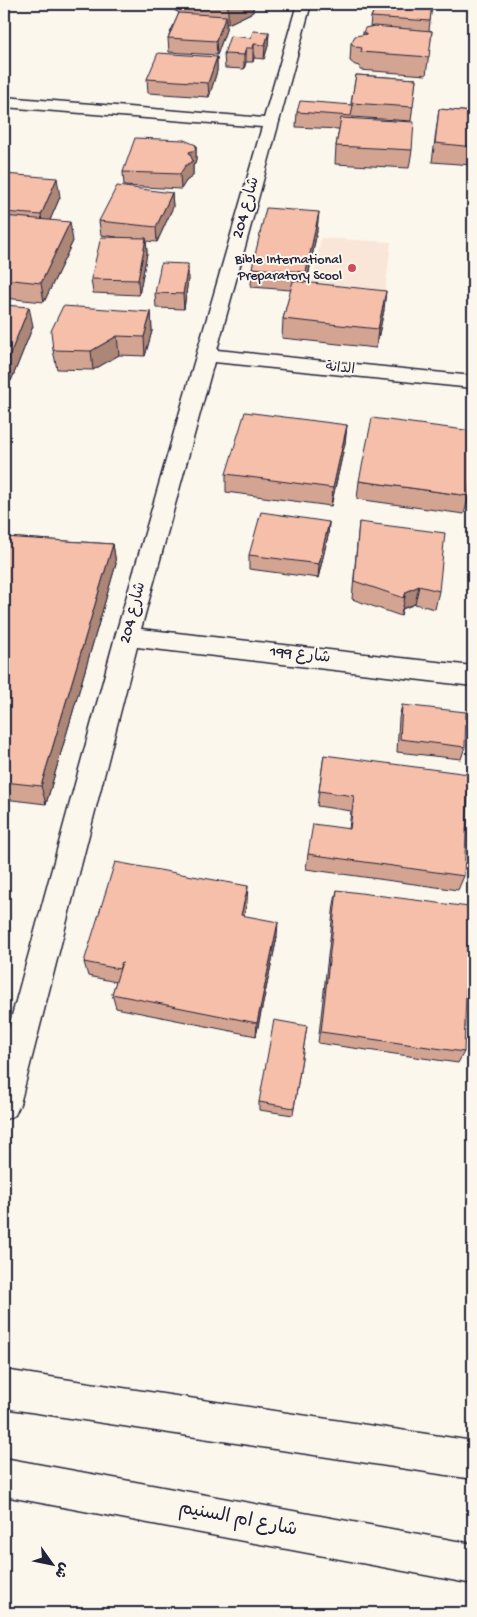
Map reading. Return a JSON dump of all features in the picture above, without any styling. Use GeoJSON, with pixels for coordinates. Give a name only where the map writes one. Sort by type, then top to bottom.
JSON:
{"type":"FeatureCollection","features":[{"type":"Feature","properties":{"kind":"street","name":"شارع 204"},"geometry":{"type":"LineString","coordinates":[[4,1104],[127,637],[304,4]]}},
{"type":"Feature","properties":{"kind":"street"},"geometry":{"type":"LineString","coordinates":[[4,102],[270,123]]}},
{"type":"Feature","properties":{"kind":"street","name":"الدانة"},"geometry":{"type":"LineString","coordinates":[[206,355],[473,382]]}},
{"type":"Feature","properties":{"kind":"street","name":"شارع 199"},"geometry":{"type":"LineString","coordinates":[[127,637],[473,676]]}},
{"type":"Feature","properties":{"kind":"street"},"geometry":{"type":"LineString","coordinates":[[4,1389],[473,1460]]}},
{"type":"Feature","properties":{"kind":"street","name":"شارع ام السنيم"},"geometry":{"type":"LineString","coordinates":[[4,1477],[473,1564]]}},
{"type":"Feature","properties":{"kind":"shaded area","name":"Bible International Preparatory Scool"},"geometry":{"type":"Polygon","coordinates":[[[321,238],[391,242],[384,302],[310,293],[321,238]]]}},
{"type":"Feature","properties":{"kind":"building"},"geometry":{"type":"Polygon","coordinates":[[[194,4],[234,4],[228,6],[194,4]]]}},
{"type":"Feature","properties":{"kind":"building"},"geometry":{"type":"Polygon","coordinates":[[[377,4],[432,4],[430,21],[371,17],[377,4]]]}},
{"type":"Feature","properties":{"kind":"building"},"geometry":{"type":"Polygon","coordinates":[[[179,13],[226,16],[216,41],[168,38],[179,13]]]}},
{"type":"Feature","properties":{"kind":"building"},"geometry":{"type":"Polygon","coordinates":[[[374,26],[432,31],[429,57],[361,52],[362,48],[356,47],[351,43],[355,36],[367,34],[363,32],[365,28],[374,26]]]}},
{"type":"Feature","properties":{"kind":"building"},"geometry":{"type":"Polygon","coordinates":[[[253,31],[269,32],[265,45],[254,44],[253,48],[246,48],[244,55],[224,54],[230,36],[251,38],[253,31]]]}},
{"type":"Feature","properties":{"kind":"building"},"geometry":{"type":"Polygon","coordinates":[[[158,53],[217,57],[208,83],[147,79],[158,53]]]}},
{"type":"Feature","properties":{"kind":"building"},"geometry":{"type":"Polygon","coordinates":[[[356,75],[416,79],[413,107],[351,103],[356,75]]]}},
{"type":"Feature","properties":{"kind":"building"},"geometry":{"type":"Polygon","coordinates":[[[300,101],[353,105],[351,116],[297,112],[300,101]]]}},
{"type":"Feature","properties":{"kind":"building"},"geometry":{"type":"Polygon","coordinates":[[[439,109],[473,112],[473,147],[435,143],[439,109]]]}},
{"type":"Feature","properties":{"kind":"building"},"geometry":{"type":"Polygon","coordinates":[[[341,118],[414,122],[412,150],[336,146],[341,118]]]}},
{"type":"Feature","properties":{"kind":"building"},"geometry":{"type":"Polygon","coordinates":[[[135,138],[184,140],[196,145],[195,150],[189,152],[193,161],[185,166],[180,174],[123,172],[135,138]]]}},
{"type":"Feature","properties":{"kind":"building"},"geometry":{"type":"Polygon","coordinates":[[[4,174],[57,178],[41,215],[4,212],[4,174]]]}},
{"type":"Feature","properties":{"kind":"building"},"geometry":{"type":"Polygon","coordinates":[[[117,186],[172,193],[156,227],[99,221],[117,186]]]}},
{"type":"Feature","properties":{"kind":"building"},"geometry":{"type":"Polygon","coordinates":[[[266,208],[319,212],[306,272],[252,268],[266,208]]]}},
{"type":"Feature","properties":{"kind":"building"},"geometry":{"type":"Polygon","coordinates":[[[4,216],[70,222],[41,283],[4,279],[4,216]]]}},
{"type":"Feature","properties":{"kind":"building"},"geometry":{"type":"Polygon","coordinates":[[[101,237],[146,238],[138,280],[91,279],[101,237]]]}},
{"type":"Feature","properties":{"kind":"building"},"geometry":{"type":"Polygon","coordinates":[[[161,263],[188,264],[183,294],[155,293],[161,263]]]}},
{"type":"Feature","properties":{"kind":"building"},"geometry":{"type":"Polygon","coordinates":[[[293,281],[386,291],[378,329],[283,319],[293,281]]]}},
{"type":"Feature","properties":{"kind":"building"},"geometry":{"type":"Polygon","coordinates":[[[4,305],[29,307],[7,362],[4,362],[4,305]]]}},
{"type":"Feature","properties":{"kind":"building"},"geometry":{"type":"Polygon","coordinates":[[[63,306],[151,312],[144,337],[117,336],[91,351],[53,350],[51,331],[63,306]]]}},
{"type":"Feature","properties":{"kind":"building"},"geometry":{"type":"Polygon","coordinates":[[[245,412],[347,425],[333,488],[226,474],[245,412]]]}},
{"type":"Feature","properties":{"kind":"building"},"geometry":{"type":"Polygon","coordinates":[[[372,418],[473,431],[473,457],[469,496],[359,481],[372,418]]]}},
{"type":"Feature","properties":{"kind":"building"},"geometry":{"type":"Polygon","coordinates":[[[261,512],[329,522],[319,564],[249,555],[261,512]]]}},
{"type":"Feature","properties":{"kind":"building"},"geometry":{"type":"Polygon","coordinates":[[[359,522],[445,533],[439,591],[419,586],[406,592],[404,598],[354,581],[359,522]]]}},
{"type":"Feature","properties":{"kind":"building"},"geometry":{"type":"Polygon","coordinates":[[[4,537],[113,544],[41,786],[4,782],[4,537]]]}},
{"type":"Feature","properties":{"kind":"building"},"geometry":{"type":"Polygon","coordinates":[[[402,705],[466,712],[465,747],[400,739],[402,705]]]}},
{"type":"Feature","properties":{"kind":"building"},"geometry":{"type":"Polygon","coordinates":[[[324,755],[469,774],[464,876],[308,854],[313,824],[350,829],[354,796],[319,791],[324,755]]]}},
{"type":"Feature","properties":{"kind":"building"},"geometry":{"type":"Polygon","coordinates":[[[115,862],[248,886],[241,915],[278,922],[257,1023],[112,994],[122,962],[119,969],[84,962],[115,862]]]}},
{"type":"Feature","properties":{"kind":"building"},"geometry":{"type":"Polygon","coordinates":[[[337,890],[469,907],[464,1052],[321,1032],[337,890]]]}},
{"type":"Feature","properties":{"kind":"building"},"geometry":{"type":"Polygon","coordinates":[[[274,1020],[307,1026],[294,1108],[259,1102],[274,1020]]]}},
{"type":"Feature","properties":{"kind":"place","name":"Bible International Preparatory Scool"},"geometry":{"type":"Point","coordinates":[352,268]}}]}
